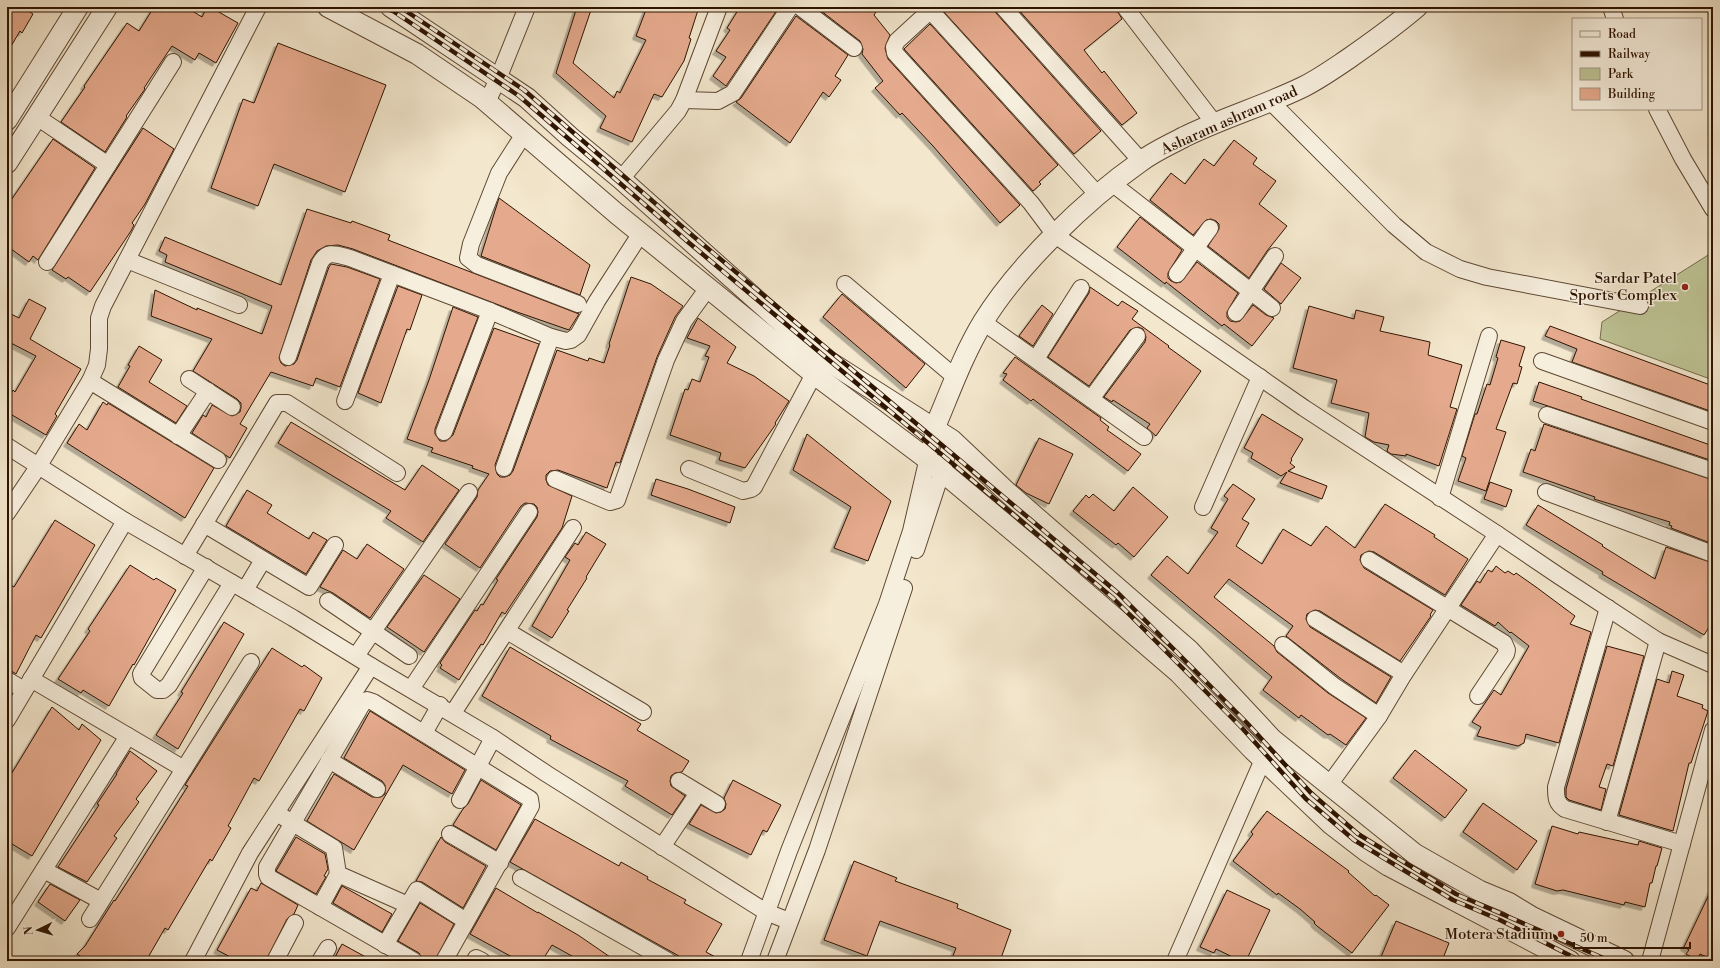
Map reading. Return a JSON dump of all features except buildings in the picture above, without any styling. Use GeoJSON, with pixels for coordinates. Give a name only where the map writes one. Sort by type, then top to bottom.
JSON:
{"type":"FeatureCollection","features":[{"type":"Feature","properties":{"kind":"street"},"geometry":{"type":"LineString","coordinates":[[7,120],[78,7]]}},
{"type":"Feature","properties":{"kind":"street"},"geometry":{"type":"LineString","coordinates":[[7,163],[107,7]]}},
{"type":"Feature","properties":{"kind":"street"},"geometry":{"type":"LineString","coordinates":[[7,513],[38,467],[90,381],[96,365],[99,349],[99,318],[103,306],[258,7]]}},
{"type":"Feature","properties":{"kind":"street"},"geometry":{"type":"LineString","coordinates":[[328,7],[417,54],[487,102],[641,234],[814,374],[935,465],[1179,673],[1262,759],[1331,824],[1389,866],[1570,961]]}},
{"type":"Feature","properties":{"kind":"street"},"geometry":{"type":"LineString","coordinates":[[391,7],[527,98],[570,137],[621,179],[817,354],[935,427],[952,440],[1007,492],[1190,650],[1272,739],[1415,854],[1480,890],[1509,903],[1532,917],[1624,961]]}},
{"type":"Feature","properties":{"kind":"street"},"geometry":{"type":"LineString","coordinates":[[487,102],[498,79],[527,7]]}},
{"type":"Feature","properties":{"kind":"street"},"geometry":{"type":"LineString","coordinates":[[621,179],[678,111],[684,100],[719,7]]}},
{"type":"Feature","properties":{"kind":"street"},"geometry":{"type":"LineString","coordinates":[[684,100],[718,101],[733,93],[790,7]]}},
{"type":"Feature","properties":{"kind":"street"},"geometry":{"type":"LineString","coordinates":[[800,7],[854,48]]}},
{"type":"Feature","properties":{"kind":"street"},"geometry":{"type":"LineString","coordinates":[[1003,7],[1141,161]]}},
{"type":"Feature","properties":{"kind":"street"},"geometry":{"type":"LineString","coordinates":[[1125,7],[1215,124]]}},
{"type":"Feature","properties":{"kind":"street","name":"Asharam ashram road"},"geometry":{"type":"LineString","coordinates":[[935,427],[955,377],[983,322],[1009,285],[1056,235],[1105,190],[1141,161],[1184,137],[1305,86],[1323,76],[1372,42],[1417,7]]}},
{"type":"Feature","properties":{"kind":"street"},"geometry":{"type":"LineString","coordinates":[[1611,7],[1616,18]]}},
{"type":"Feature","properties":{"kind":"street"},"geometry":{"type":"LineString","coordinates":[[1272,308],[1196,248],[1105,190],[932,8],[897,41],[894,47],[895,53],[1031,203],[1056,235],[1260,377],[1440,498],[1658,641],[1713,665]]}},
{"type":"Feature","properties":{"kind":"street"},"geometry":{"type":"LineString","coordinates":[[47,262],[173,62]]}},
{"type":"Feature","properties":{"kind":"street"},"geometry":{"type":"LineString","coordinates":[[1270,101],[1394,225],[1426,252],[1460,269],[1487,277],[1640,306]]}},
{"type":"Feature","properties":{"kind":"street"},"geometry":{"type":"LineString","coordinates":[[1658,110],[1683,159],[1713,209]]}},
{"type":"Feature","properties":{"kind":"street"},"geometry":{"type":"LineString","coordinates":[[37,117],[108,165]]}},
{"type":"Feature","properties":{"kind":"street"},"geometry":{"type":"LineString","coordinates":[[524,134],[499,173],[471,244],[468,258],[476,265],[578,304]]}},
{"type":"Feature","properties":{"kind":"street"},"geometry":{"type":"LineString","coordinates":[[1177,274],[1210,228]]}},
{"type":"Feature","properties":{"kind":"street"},"geometry":{"type":"LineString","coordinates":[[288,357],[320,263],[324,256],[330,254],[350,258],[490,311],[551,337],[566,341],[575,338],[578,335],[597,301],[641,234]]}},
{"type":"Feature","properties":{"kind":"street"},"geometry":{"type":"LineString","coordinates":[[1236,313],[1275,256]]}},
{"type":"Feature","properties":{"kind":"street"},"geometry":{"type":"LineString","coordinates":[[127,260],[239,305]]}},
{"type":"Feature","properties":{"kind":"street"},"geometry":{"type":"LineString","coordinates":[[346,401],[392,274]]}},
{"type":"Feature","properties":{"kind":"street"},"geometry":{"type":"LineString","coordinates":[[845,284],[955,377]]}},
{"type":"Feature","properties":{"kind":"street"},"geometry":{"type":"LineString","coordinates":[[555,479],[610,502],[618,500],[666,360],[684,321],[708,288]]}},
{"type":"Feature","properties":{"kind":"street"},"geometry":{"type":"LineString","coordinates":[[1036,359],[1081,288]]}},
{"type":"Feature","properties":{"kind":"street"},"geometry":{"type":"LineString","coordinates":[[444,432],[490,311]]}},
{"type":"Feature","properties":{"kind":"street"},"geometry":{"type":"LineString","coordinates":[[983,322],[1144,437]]}},
{"type":"Feature","properties":{"kind":"street"},"geometry":{"type":"LineString","coordinates":[[1091,399],[1137,336]]}},
{"type":"Feature","properties":{"kind":"street"},"geometry":{"type":"LineString","coordinates":[[1440,498],[1489,336]]}},
{"type":"Feature","properties":{"kind":"street"},"geometry":{"type":"LineString","coordinates":[[504,468],[551,337]]}},
{"type":"Feature","properties":{"kind":"street"},"geometry":{"type":"LineString","coordinates":[[1542,361],[1713,422]]}},
{"type":"Feature","properties":{"kind":"street"},"geometry":{"type":"LineString","coordinates":[[689,469],[743,491],[752,490],[814,374]]}},
{"type":"Feature","properties":{"kind":"street"},"geometry":{"type":"LineString","coordinates":[[1203,507],[1260,377]]}},
{"type":"Feature","properties":{"kind":"street"},"geometry":{"type":"LineString","coordinates":[[189,379],[232,407]]}},
{"type":"Feature","properties":{"kind":"street"},"geometry":{"type":"LineString","coordinates":[[90,381],[218,460]]}},
{"type":"Feature","properties":{"kind":"street"},"geometry":{"type":"LineString","coordinates":[[178,436],[208,391]]}},
{"type":"Feature","properties":{"kind":"street"},"geometry":{"type":"LineString","coordinates":[[749,961],[766,912],[887,604],[935,465],[952,440],[946,401]]}},
{"type":"Feature","properties":{"kind":"street"},"geometry":{"type":"LineString","coordinates":[[185,556],[277,403],[287,403],[397,473]]}},
{"type":"Feature","properties":{"kind":"street"},"geometry":{"type":"LineString","coordinates":[[1547,415],[1713,471]]}},
{"type":"Feature","properties":{"kind":"street"},"geometry":{"type":"LineString","coordinates":[[775,961],[817,850],[935,465],[935,427]]}},
{"type":"Feature","properties":{"kind":"street"},"geometry":{"type":"LineString","coordinates":[[7,446],[38,467],[126,521],[446,709],[766,912],[789,921]]}},
{"type":"Feature","properties":{"kind":"street"},"geometry":{"type":"LineString","coordinates":[[356,656],[469,492]]}},
{"type":"Feature","properties":{"kind":"street"},"geometry":{"type":"LineString","coordinates":[[1546,492],[1713,554]]}},
{"type":"Feature","properties":{"kind":"street"},"geometry":{"type":"LineString","coordinates":[[411,689],[529,512]]}},
{"type":"Feature","properties":{"kind":"street"},"geometry":{"type":"LineString","coordinates":[[7,720],[126,521]]}},
{"type":"Feature","properties":{"kind":"street"},"geometry":{"type":"LineString","coordinates":[[204,524],[309,587],[336,545]]}},
{"type":"Feature","properties":{"kind":"street"},"geometry":{"type":"LineString","coordinates":[[424,733],[446,709],[507,631],[573,528]]}},
{"type":"Feature","properties":{"kind":"street"},"geometry":{"type":"LineString","coordinates":[[1329,785],[1379,716],[1404,674],[1497,534]]}},
{"type":"Feature","properties":{"kind":"street"},"geometry":{"type":"LineString","coordinates":[[206,567],[141,674],[142,678],[157,690],[163,690],[169,685],[239,587],[263,560]]}},
{"type":"Feature","properties":{"kind":"street"},"geometry":{"type":"LineString","coordinates":[[1369,560],[1504,643],[1508,650],[1478,696]]}},
{"type":"Feature","properties":{"kind":"street"},"geometry":{"type":"LineString","coordinates":[[328,601],[409,656]]}},
{"type":"Feature","properties":{"kind":"street"},"geometry":{"type":"LineString","coordinates":[[1608,608],[1556,787],[1556,799],[1559,806],[1565,809],[1682,844]]}},
{"type":"Feature","properties":{"kind":"street"},"geometry":{"type":"LineString","coordinates":[[1315,619],[1404,674]]}},
{"type":"Feature","properties":{"kind":"street"},"geometry":{"type":"LineString","coordinates":[[507,631],[643,712]]}},
{"type":"Feature","properties":{"kind":"street"},"geometry":{"type":"LineString","coordinates":[[1607,822],[1658,641]]}},
{"type":"Feature","properties":{"kind":"street"},"geometry":{"type":"LineString","coordinates":[[1283,645],[1334,686],[1379,716]]}},
{"type":"Feature","properties":{"kind":"street"},"geometry":{"type":"LineString","coordinates":[[90,919],[251,662]]}},
{"type":"Feature","properties":{"kind":"street"},"geometry":{"type":"LineString","coordinates":[[197,960],[250,853],[372,666]]}},
{"type":"Feature","properties":{"kind":"street"},"geometry":{"type":"LineString","coordinates":[[7,680],[28,685],[128,736],[184,769]]}},
{"type":"Feature","properties":{"kind":"street"},"geometry":{"type":"LineString","coordinates":[[414,961],[268,877],[267,874],[266,867],[364,701],[367,700],[373,702],[528,796],[531,802],[531,806],[500,863],[444,961]]}},
{"type":"Feature","properties":{"kind":"street"},"geometry":{"type":"LineString","coordinates":[[1650,961],[1713,730]]}},
{"type":"Feature","properties":{"kind":"street"},"geometry":{"type":"LineString","coordinates":[[7,928],[128,736]]}},
{"type":"Feature","properties":{"kind":"street"},"geometry":{"type":"LineString","coordinates":[[460,800],[493,738]]}},
{"type":"Feature","properties":{"kind":"street"},"geometry":{"type":"LineString","coordinates":[[1174,961],[1272,739]]}},
{"type":"Feature","properties":{"kind":"street"},"geometry":{"type":"LineString","coordinates":[[329,760],[377,789]]}},
{"type":"Feature","properties":{"kind":"street"},"geometry":{"type":"LineString","coordinates":[[679,781],[717,804]]}},
{"type":"Feature","properties":{"kind":"street"},"geometry":{"type":"LineString","coordinates":[[662,847],[698,793]]}},
{"type":"Feature","properties":{"kind":"street"},"geometry":{"type":"LineString","coordinates":[[276,813],[334,848],[338,874],[320,907]]}},
{"type":"Feature","properties":{"kind":"street"},"geometry":{"type":"LineString","coordinates":[[450,834],[500,863]]}},
{"type":"Feature","properties":{"kind":"street"},"geometry":{"type":"LineString","coordinates":[[44,870],[101,901]]}},
{"type":"Feature","properties":{"kind":"street"},"geometry":{"type":"LineString","coordinates":[[338,874],[408,905]]}},
{"type":"Feature","properties":{"kind":"street"},"geometry":{"type":"LineString","coordinates":[[520,878],[668,961]]}},
{"type":"Feature","properties":{"kind":"street"},"geometry":{"type":"LineString","coordinates":[[386,945],[417,890],[466,922]]}},
{"type":"Feature","properties":{"kind":"street"},"geometry":{"type":"LineString","coordinates":[[275,961],[295,924]]}},
{"type":"Feature","properties":{"kind":"green space","name":"Sardar Patel Sports Complex"},"geometry":{"type":"Polygon","coordinates":[[[1713,252],[1713,380],[1600,339],[1602,322],[1713,252]]]}},
{"type":"Feature","properties":{"kind":"railway"},"geometry":{"type":"LineString","coordinates":[[381,7],[393,11],[519,96],[688,242],[1113,598],[1242,728],[1306,799],[1354,840],[1453,900],[1500,920],[1581,961]]}},
{"type":"Feature","properties":{"kind":"railway"},"geometry":{"type":"LineString","coordinates":[[400,7],[524,90],[693,236],[1118,593],[1247,723],[1311,793],[1358,834],[1456,894],[1610,961]]}},
{"type":"Feature","properties":{"kind":"place","name":"Sardar Patel Sports Complex"},"geometry":{"type":"Point","coordinates":[1685,287]}},
{"type":"Feature","properties":{"kind":"place","name":"Motera Stadium"},"geometry":{"type":"Point","coordinates":[1561,934]}}]}
